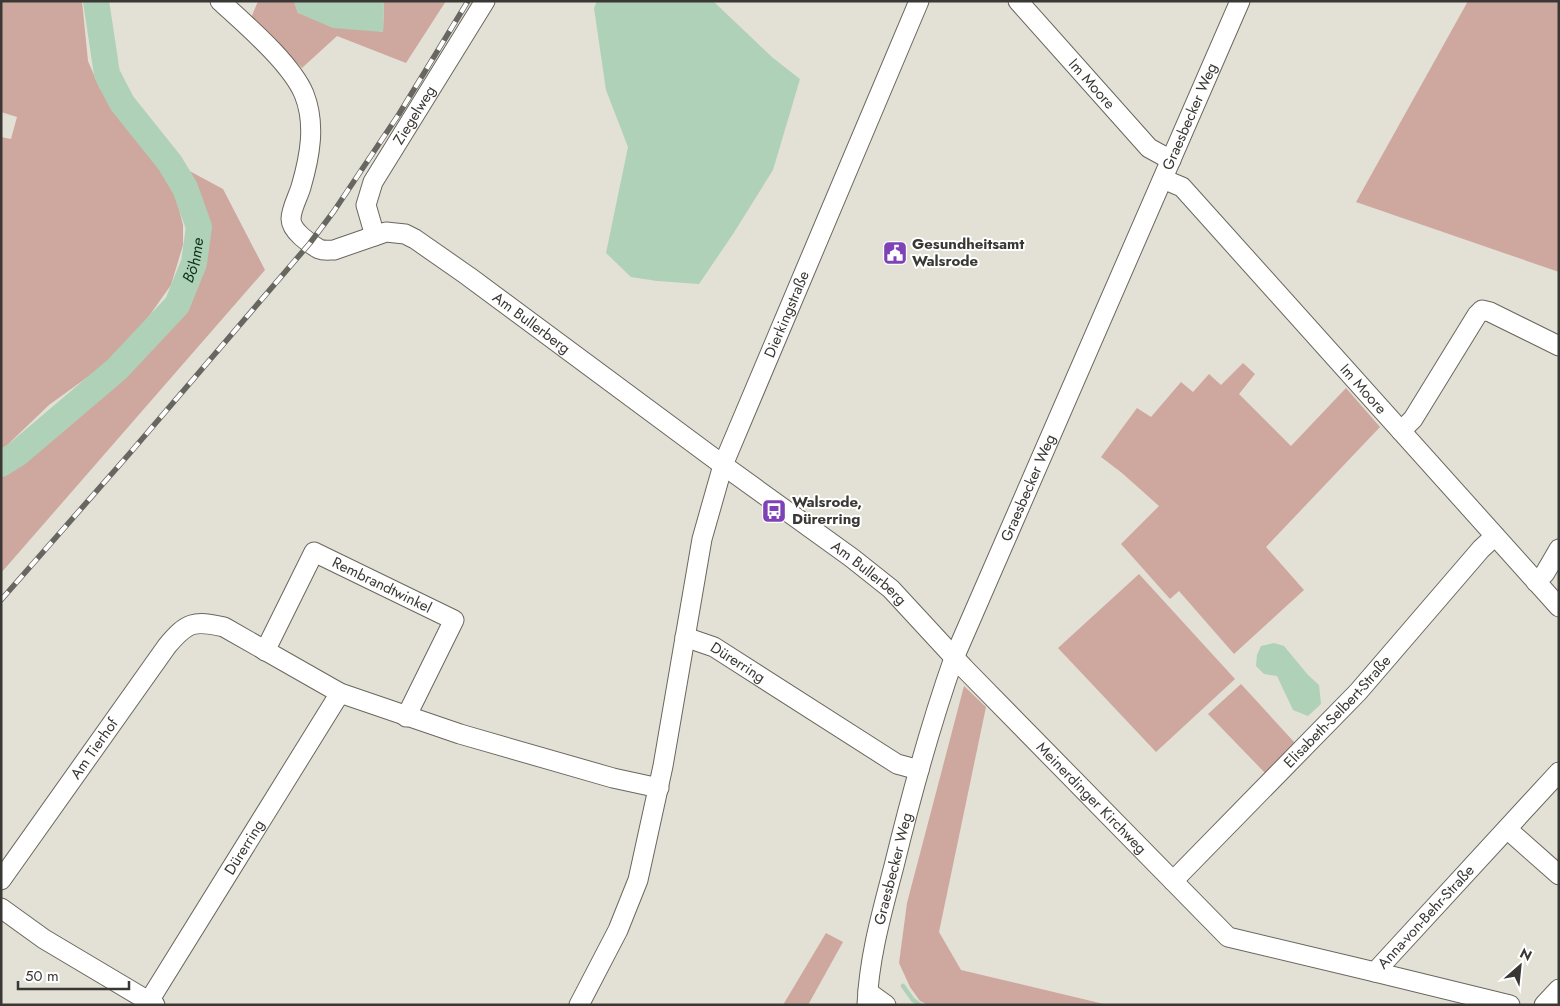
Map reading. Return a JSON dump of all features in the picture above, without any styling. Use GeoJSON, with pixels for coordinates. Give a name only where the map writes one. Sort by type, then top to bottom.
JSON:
{"type":"FeatureCollection","features":[{"type":"Feature","properties":{"kind":"street","name":"Am Bullerberg"},"geometry":{"type":"LineString","coordinates":[[220,1],[245,23],[288,68],[304,95],[310,124],[310,150],[307,167],[292,213],[294,229],[319,249],[326,250],[334,250],[386,232],[405,234],[415,239],[852,558],[891,589],[954,658]]}},
{"type":"Feature","properties":{"kind":"street","name":"Ziegelweg"},"geometry":{"type":"LineString","coordinates":[[376,236],[366,205],[373,182],[485,1]]}},
{"type":"Feature","properties":{"kind":"street","name":"Dierkingstraße"},"geometry":{"type":"LineString","coordinates":[[685,637],[702,539],[723,465],[919,1]]}},
{"type":"Feature","properties":{"kind":"street","name":"Im Moore"},"geometry":{"type":"LineString","coordinates":[[1018,1],[1149,148],[1171,160]]}},
{"type":"Feature","properties":{"kind":"street","name":"Graesbecker Weg"},"geometry":{"type":"LineString","coordinates":[[886,1005],[868,998],[875,942],[919,770],[935,713],[954,658],[1240,1]]}},
{"type":"Feature","properties":{"kind":"street","name":"Im Moore"},"geometry":{"type":"LineString","coordinates":[[1162,179],[1182,187],[1559,607]]}},
{"type":"Feature","properties":{"kind":"street"},"geometry":{"type":"LineString","coordinates":[[1401,431],[1413,419],[1476,315],[1482,310],[1490,312],[1559,346]]}},
{"type":"Feature","properties":{"kind":"street","name":"Elisabeth-Selbert-Straße"},"geometry":{"type":"LineString","coordinates":[[1173,881],[1358,692],[1481,549],[1495,536]]}},
{"type":"Feature","properties":{"kind":"street"},"geometry":{"type":"LineString","coordinates":[[1536,582],[1545,572],[1559,549]]}},
{"type":"Feature","properties":{"kind":"street","name":"Rembrandtwinkel"},"geometry":{"type":"LineString","coordinates":[[266,651],[314,552],[454,620],[406,717]]}},
{"type":"Feature","properties":{"kind":"street","name":"Am Tierhof"},"geometry":{"type":"LineString","coordinates":[[1,880],[167,646],[180,631],[193,623],[207,623],[224,627],[266,651]]}},
{"type":"Feature","properties":{"kind":"street"},"geometry":{"type":"LineString","coordinates":[[579,1005],[618,930],[633,895],[648,838],[685,637]]}},
{"type":"Feature","properties":{"kind":"street","name":"Dürerring"},"geometry":{"type":"LineString","coordinates":[[685,637],[714,647],[897,764],[919,770]]}},
{"type":"Feature","properties":{"kind":"street"},"geometry":{"type":"LineString","coordinates":[[266,651],[340,692],[406,717],[612,778],[658,788]]}},
{"type":"Feature","properties":{"kind":"street","name":"Meinerdinger Kirchweg"},"geometry":{"type":"LineString","coordinates":[[954,658],[1228,937]]}},
{"type":"Feature","properties":{"kind":"street","name":"Dürerring"},"geometry":{"type":"LineString","coordinates":[[152,1003],[340,692]]}},
{"type":"Feature","properties":{"kind":"street","name":"Anna-von-Behr-Straße"},"geometry":{"type":"LineString","coordinates":[[1228,937],[1375,972],[1559,772]]}},
{"type":"Feature","properties":{"kind":"street"},"geometry":{"type":"LineString","coordinates":[[1507,829],[1559,875]]}},
{"type":"Feature","properties":{"kind":"street"},"geometry":{"type":"LineString","coordinates":[[1,908],[44,939],[152,1003]]}},
{"type":"Feature","properties":{"kind":"street"},"geometry":{"type":"LineString","coordinates":[[1375,972],[1510,1005]]}},
{"type":"Feature","properties":{"kind":"street"},"geometry":{"type":"LineString","coordinates":[[1544,1005],[1559,989]]}},
{"type":"Feature","properties":{"kind":"shaded area"},"geometry":{"type":"Polygon","coordinates":[[[1,1],[82,1],[88,61],[100,89],[172,182],[183,225],[183,245],[171,285],[142,326],[107,363],[49,405],[1,451],[1,137],[11,139],[17,117],[1,112],[1,1]]]}},
{"type":"Feature","properties":{"kind":"shaded area"},"geometry":{"type":"Polygon","coordinates":[[[258,1],[294,1],[298,13],[383,32],[384,1],[446,1],[406,63],[337,36],[302,68],[251,18],[258,1]]]}},
{"type":"Feature","properties":{"kind":"shaded area"},"geometry":{"type":"Polygon","coordinates":[[[294,1],[384,1],[383,32],[333,28],[298,13],[294,1]]]}},
{"type":"Feature","properties":{"kind":"shaded area"},"geometry":{"type":"Polygon","coordinates":[[[597,1],[713,1],[773,58],[800,79],[773,170],[699,284],[631,277],[606,253],[628,147],[606,90],[594,8],[597,1]]]}},
{"type":"Feature","properties":{"kind":"shaded area"},"geometry":{"type":"Polygon","coordinates":[[[1468,1],[1559,1],[1559,272],[1356,202],[1468,1]]]}},
{"type":"Feature","properties":{"kind":"shaded area"},"geometry":{"type":"Polygon","coordinates":[[[182,167],[223,189],[265,270],[1,573],[1,474],[21,461],[125,371],[188,304],[207,262],[207,216],[182,167]]]}},
{"type":"Feature","properties":{"kind":"shaded area"},"geometry":{"type":"Polygon","coordinates":[[[1243,363],[1255,374],[1239,394],[1291,446],[1346,388],[1380,427],[1266,547],[1304,590],[1234,654],[1179,591],[1170,599],[1121,544],[1159,506],[1101,457],[1137,408],[1151,417],[1181,382],[1193,392],[1209,374],[1221,385],[1243,363]]]}},
{"type":"Feature","properties":{"kind":"shaded area"},"geometry":{"type":"Polygon","coordinates":[[[1139,574],[1235,679],[1156,752],[1058,648],[1139,574]]]}},
{"type":"Feature","properties":{"kind":"shaded area"},"geometry":{"type":"Polygon","coordinates":[[[1274,643],[1284,646],[1308,675],[1319,685],[1321,704],[1308,716],[1293,710],[1277,676],[1264,674],[1256,666],[1257,655],[1261,646],[1274,643]]]}},
{"type":"Feature","properties":{"kind":"shaded area"},"geometry":{"type":"Polygon","coordinates":[[[1241,684],[1295,743],[1266,774],[1208,714],[1241,684]]]}},
{"type":"Feature","properties":{"kind":"shaded area"},"geometry":{"type":"Polygon","coordinates":[[[964,686],[986,707],[939,932],[961,970],[1108,1005],[928,1005],[920,1001],[910,987],[899,963],[907,903],[964,686]]]}},
{"type":"Feature","properties":{"kind":"shaded area"},"geometry":{"type":"Polygon","coordinates":[[[826,933],[843,942],[808,1005],[783,1005],[826,933]]]}},
{"type":"Feature","properties":{"kind":"waterway","name":"Böhme"},"geometry":{"type":"LineString","coordinates":[[1,464],[17,454],[117,369],[177,305],[194,263],[199,227],[185,188],[170,163],[122,103],[107,74],[96,1]]}},
{"type":"Feature","properties":{"kind":"waterway"},"geometry":{"type":"LineString","coordinates":[[903,986],[913,1000],[920,1005]]}},
{"type":"Feature","properties":{"kind":"railway"},"geometry":{"type":"LineString","coordinates":[[1,600],[310,243],[334,211],[399,114],[468,1]]}},
{"type":"Feature","properties":{"kind":"place","name":"Gesundheitsamt Walsrode"},"geometry":{"type":"Point","coordinates":[895,253]}},
{"type":"Feature","properties":{"kind":"place","name":"Walsrode, Dürerring"},"geometry":{"type":"Point","coordinates":[774,511]}}]}
